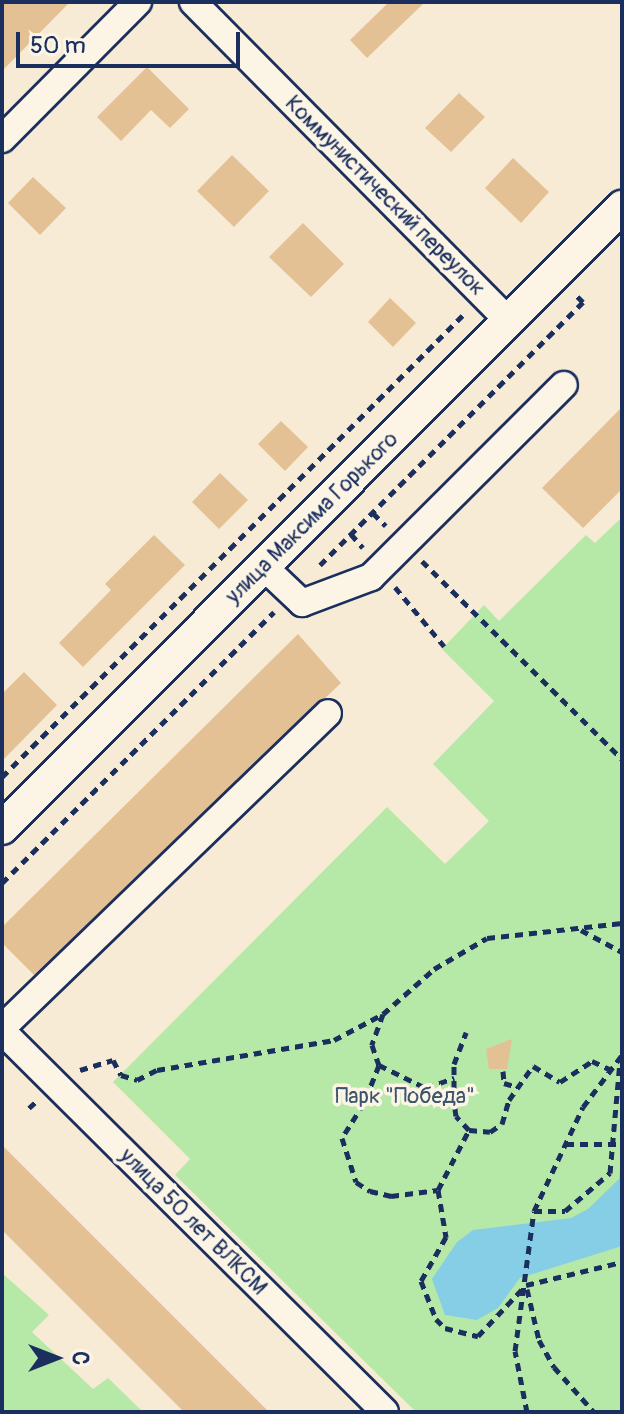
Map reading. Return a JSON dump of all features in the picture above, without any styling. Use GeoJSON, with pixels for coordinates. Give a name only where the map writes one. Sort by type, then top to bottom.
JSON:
{"type":"FeatureCollection","features":[{"type":"Feature","properties":{"kind":"street"},"geometry":{"type":"LineString","coordinates":[[2,139],[138,2]]}},
{"type":"Feature","properties":{"kind":"street","name":"Коммунистический переулок"},"geometry":{"type":"LineString","coordinates":[[193,2],[509,321]]}},
{"type":"Feature","properties":{"kind":"street","name":"улица Максима Горького"},"geometry":{"type":"LineString","coordinates":[[2,828],[622,207]]}},
{"type":"Feature","properties":{"kind":"street"},"geometry":{"type":"LineString","coordinates":[[263,566],[302,603],[371,577],[564,385]]}},
{"type":"Feature","properties":{"kind":"street"},"geometry":{"type":"LineString","coordinates":[[2,1030],[328,713]]}},
{"type":"Feature","properties":{"kind":"street","name":"улица 50 лет ВЛКСМ"},"geometry":{"type":"LineString","coordinates":[[2,1030],[385,1412]]}},
{"type":"Feature","properties":{"kind":"path"},"geometry":{"type":"LineString","coordinates":[[2,777],[465,314]]}},
{"type":"Feature","properties":{"kind":"path"},"geometry":{"type":"LineString","coordinates":[[373,513],[622,759]]}},
{"type":"Feature","properties":{"kind":"path"},"geometry":{"type":"LineString","coordinates":[[29,1108],[67,1073],[113,1060],[121,1075],[137,1080],[157,1070],[334,1040],[383,1014],[434,969],[487,938],[581,930],[622,923]]}},
{"type":"Feature","properties":{"kind":"path"},"geometry":{"type":"LineString","coordinates":[[581,930],[622,952]]}},
{"type":"Feature","properties":{"kind":"path"},"geometry":{"type":"LineString","coordinates":[[383,1014],[372,1045],[379,1065],[364,1103],[342,1138],[351,1173],[370,1191],[391,1196],[438,1190]]}},
{"type":"Feature","properties":{"kind":"path"},"geometry":{"type":"LineString","coordinates":[[466,1032],[458,1045],[454,1078],[456,1116],[469,1130],[490,1132],[502,1124],[517,1087],[533,1066],[560,1082],[592,1061],[611,1070]]}},
{"type":"Feature","properties":{"kind":"path"},"geometry":{"type":"LineString","coordinates":[[527,1412],[515,1351],[534,1211],[583,1107],[621,1056]]}},
{"type":"Feature","properties":{"kind":"path"},"geometry":{"type":"LineString","coordinates":[[534,1211],[565,1211],[590,1195],[610,1173],[619,1144],[621,1056]]}},
{"type":"Feature","properties":{"kind":"path"},"geometry":{"type":"LineString","coordinates":[[379,1065],[426,1088],[454,1078]]}},
{"type":"Feature","properties":{"kind":"path"},"geometry":{"type":"LineString","coordinates":[[503,1071],[504,1083],[517,1087]]}},
{"type":"Feature","properties":{"kind":"path"},"geometry":{"type":"LineString","coordinates":[[469,1130],[438,1190],[446,1237],[421,1281],[436,1319],[445,1328],[478,1336],[526,1285],[622,1262]]}},
{"type":"Feature","properties":{"kind":"path"},"geometry":{"type":"LineString","coordinates":[[566,1144],[619,1144]]}},
{"type":"Feature","properties":{"kind":"path"},"geometry":{"type":"LineString","coordinates":[[526,1285],[539,1340],[554,1367],[594,1412]]}},
{"type":"Feature","properties":{"kind":"green space","name":"Парк \"Победа\""},"geometry":{"type":"Polygon","coordinates":[[[620,519],[622,1412],[416,1412],[175,1175],[190,1159],[113,1082],[387,807],[445,864],[489,821],[433,764],[494,701],[442,649],[484,605],[499,621],[586,535],[595,543],[620,519]]]}},
{"type":"Feature","properties":{"kind":"green space"},"geometry":{"type":"Polygon","coordinates":[[[2,1273],[49,1315],[32,1332],[93,1389],[108,1378],[143,1412],[2,1412],[2,1273]]]}},
{"type":"Feature","properties":{"kind":"water"},"geometry":{"type":"Polygon","coordinates":[[[622,1145],[622,1246],[520,1278],[498,1308],[477,1320],[445,1315],[432,1279],[457,1242],[473,1230],[571,1218],[588,1209],[619,1179],[622,1145]]]}},
{"type":"Feature","properties":{"kind":"building"},"geometry":{"type":"Polygon","coordinates":[[[2,2],[70,2],[2,71],[2,2]]]}},
{"type":"Feature","properties":{"kind":"building"},"geometry":{"type":"Polygon","coordinates":[[[389,2],[425,2],[367,58],[350,40],[389,2]]]}},
{"type":"Feature","properties":{"kind":"building"},"geometry":{"type":"Polygon","coordinates":[[[147,67],[189,109],[170,128],[151,110],[121,141],[97,117],[147,67]]]}},
{"type":"Feature","properties":{"kind":"building"},"geometry":{"type":"Polygon","coordinates":[[[459,93],[485,117],[451,152],[425,128],[459,93]]]}},
{"type":"Feature","properties":{"kind":"building"},"geometry":{"type":"Polygon","coordinates":[[[232,155],[269,191],[234,227],[197,191],[232,155]]]}},
{"type":"Feature","properties":{"kind":"building"},"geometry":{"type":"Polygon","coordinates":[[[513,158],[549,192],[521,223],[485,188],[513,158]]]}},
{"type":"Feature","properties":{"kind":"building"},"geometry":{"type":"Polygon","coordinates":[[[33,177],[66,208],[40,235],[8,203],[33,177]]]}},
{"type":"Feature","properties":{"kind":"building"},"geometry":{"type":"Polygon","coordinates":[[[303,223],[344,264],[311,297],[269,257],[303,223]]]}},
{"type":"Feature","properties":{"kind":"building"},"geometry":{"type":"Polygon","coordinates":[[[390,298],[416,323],[393,347],[368,322],[390,298]]]}},
{"type":"Feature","properties":{"kind":"building"},"geometry":{"type":"Polygon","coordinates":[[[622,407],[622,489],[583,528],[542,488],[622,407]]]}},
{"type":"Feature","properties":{"kind":"building"},"geometry":{"type":"Polygon","coordinates":[[[281,421],[308,447],[285,471],[258,444],[281,421]]]}},
{"type":"Feature","properties":{"kind":"building"},"geometry":{"type":"Polygon","coordinates":[[[220,473],[248,500],[219,529],[192,502],[220,473]]]}},
{"type":"Feature","properties":{"kind":"building"},"geometry":{"type":"Polygon","coordinates":[[[154,535],[185,565],[83,667],[59,643],[111,590],[105,584],[154,535]]]}},
{"type":"Feature","properties":{"kind":"building"},"geometry":{"type":"Polygon","coordinates":[[[298,634],[341,683],[34,975],[2,943],[2,927],[298,634]]]}},
{"type":"Feature","properties":{"kind":"building"},"geometry":{"type":"Polygon","coordinates":[[[24,672],[57,705],[2,761],[2,694],[24,672]]]}},
{"type":"Feature","properties":{"kind":"building"},"geometry":{"type":"Polygon","coordinates":[[[512,1039],[507,1069],[489,1069],[486,1049],[512,1039]]]}},
{"type":"Feature","properties":{"kind":"building"},"geometry":{"type":"Polygon","coordinates":[[[2,1145],[269,1412],[184,1412],[2,1230],[2,1145]]]}}]}
